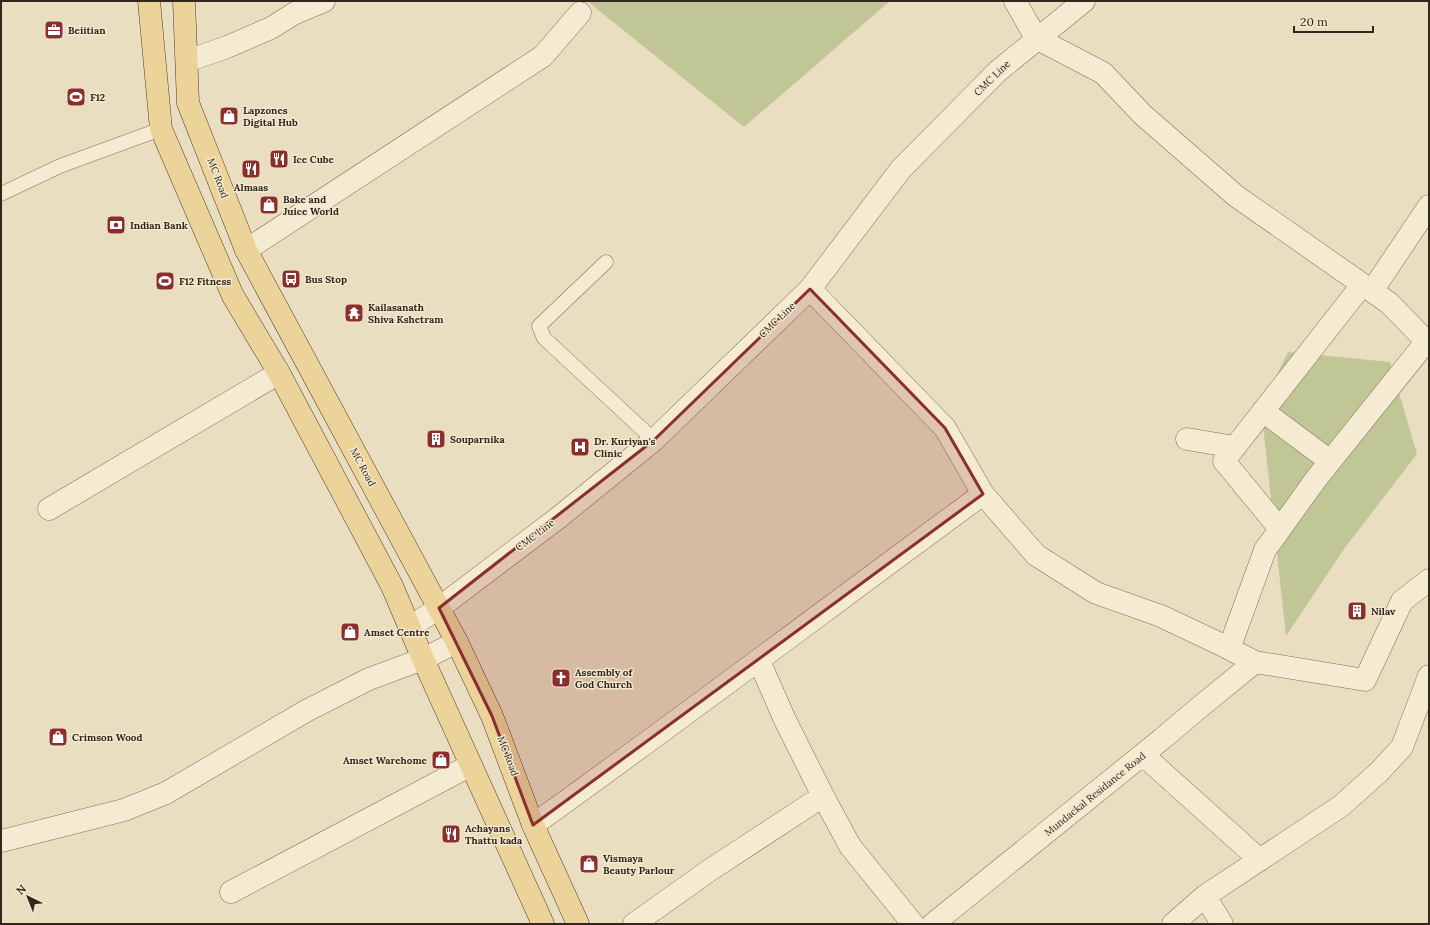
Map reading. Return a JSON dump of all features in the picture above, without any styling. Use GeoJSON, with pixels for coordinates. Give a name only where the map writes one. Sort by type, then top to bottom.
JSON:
{"type":"FeatureCollection","features":[{"type":"Feature","properties":{"kind":"main road"},"geometry":{"type":"LineString","coordinates":[[149,1],[161,129],[233,296],[279,373],[392,586],[423,659],[544,924]]}},
{"type":"Feature","properties":{"kind":"main road","name":"MC Road"},"geometry":{"type":"LineString","coordinates":[[184,1],[188,103],[246,250],[457,642],[492,716],[533,825],[578,924]]}},
{"type":"Feature","properties":{"kind":"street"},"geometry":{"type":"LineString","coordinates":[[187,61],[227,47],[271,28],[295,13],[324,1]]}},
{"type":"Feature","properties":{"kind":"street"},"geometry":{"type":"LineString","coordinates":[[1015,1],[1036,38],[1102,72],[1143,116],[1236,196],[1389,303],[1428,343],[1330,461],[1265,550],[1230,649]]}},
{"type":"Feature","properties":{"kind":"street","name":"CMC Line"},"geometry":{"type":"LineString","coordinates":[[410,627],[439,608],[558,518],[654,440],[810,289],[901,169],[998,71],[1036,38],[1084,1]]}},
{"type":"Feature","properties":{"kind":"street"},"geometry":{"type":"LineString","coordinates":[[246,250],[543,56],[580,12]]}},
{"type":"Feature","properties":{"kind":"street"},"geometry":{"type":"LineString","coordinates":[[1280,529],[1224,461],[1367,288],[1429,206]]}},
{"type":"Feature","properties":{"kind":"street"},"geometry":{"type":"LineString","coordinates":[[810,289],[945,428],[983,494],[1036,555],[1096,593],[1161,616],[1255,662],[1365,680],[1402,601],[1429,580]]}},
{"type":"Feature","properties":{"kind":"street"},"geometry":{"type":"LineString","coordinates":[[49,509],[279,373]]}},
{"type":"Feature","properties":{"kind":"street"},"geometry":{"type":"LineString","coordinates":[[1263,412],[1330,461]]}},
{"type":"Feature","properties":{"kind":"street"},"geometry":{"type":"LineString","coordinates":[[1187,439],[1235,447]]}},
{"type":"Feature","properties":{"kind":"street"},"geometry":{"type":"LineString","coordinates":[[533,825],[759,661],[804,625],[983,494]]}},
{"type":"Feature","properties":{"kind":"street"},"geometry":{"type":"LineString","coordinates":[[1,841],[124,810],[166,793],[306,711],[369,679],[423,659],[457,642]]}},
{"type":"Feature","properties":{"kind":"street"},"geometry":{"type":"LineString","coordinates":[[759,661],[785,720],[850,846],[913,924]]}},
{"type":"Feature","properties":{"kind":"street","name":"Mundackal Residance Road"},"geometry":{"type":"LineString","coordinates":[[934,924],[1255,662]]}},
{"type":"Feature","properties":{"kind":"street"},"geometry":{"type":"LineString","coordinates":[[1172,924],[1205,896],[1341,806],[1398,752],[1402,746],[1428,679]]}},
{"type":"Feature","properties":{"kind":"street"},"geometry":{"type":"LineString","coordinates":[[1143,754],[1260,860]]}},
{"type":"Feature","properties":{"kind":"street"},"geometry":{"type":"LineString","coordinates":[[231,892],[471,765]]}},
{"type":"Feature","properties":{"kind":"street"},"geometry":{"type":"LineString","coordinates":[[634,924],[710,870],[823,796]]}},
{"type":"Feature","properties":{"kind":"street"},"geometry":{"type":"LineString","coordinates":[[1205,896],[1222,924]]}},
{"type":"Feature","properties":{"kind":"lane"},"geometry":{"type":"LineString","coordinates":[[1,194],[60,166],[161,129]]}},
{"type":"Feature","properties":{"kind":"lane"},"geometry":{"type":"LineString","coordinates":[[606,262],[539,326],[544,338],[654,440]]}},
{"type":"Feature","properties":{"kind":"highlighted area"},"geometry":{"type":"Polygon","coordinates":[[[810,289],[945,428],[983,494],[533,825],[492,716],[439,608],[654,440],[810,289]]]}},
{"type":"Feature","properties":{"kind":"green space"},"geometry":{"type":"Polygon","coordinates":[[[587,1],[890,1],[744,127],[587,1]]]}},
{"type":"Feature","properties":{"kind":"green space"},"geometry":{"type":"Polygon","coordinates":[[[1288,352],[1390,362],[1417,454],[1344,549],[1286,636],[1261,407],[1288,352]]]}},
{"type":"Feature","properties":{"kind":"place","name":"Beiitian"},"geometry":{"type":"Point","coordinates":[54,30]}},
{"type":"Feature","properties":{"kind":"place","name":"F12"},"geometry":{"type":"Point","coordinates":[76,97]}},
{"type":"Feature","properties":{"kind":"place","name":"Lapzones Digital Hub"},"geometry":{"type":"Point","coordinates":[229,116]}},
{"type":"Feature","properties":{"kind":"place","name":"Ice Cube"},"geometry":{"type":"Point","coordinates":[279,159]}},
{"type":"Feature","properties":{"kind":"place","name":"Almaas"},"geometry":{"type":"Point","coordinates":[251,169]}},
{"type":"Feature","properties":{"kind":"place","name":"Bake and Juice World"},"geometry":{"type":"Point","coordinates":[269,205]}},
{"type":"Feature","properties":{"kind":"place","name":"Indian Bank"},"geometry":{"type":"Point","coordinates":[116,225]}},
{"type":"Feature","properties":{"kind":"place","name":"Bus Stop"},"geometry":{"type":"Point","coordinates":[291,279]}},
{"type":"Feature","properties":{"kind":"place","name":"F12 Fitness"},"geometry":{"type":"Point","coordinates":[165,281]}},
{"type":"Feature","properties":{"kind":"place","name":"Kailasanath Shiva Kshetram"},"geometry":{"type":"Point","coordinates":[354,313]}},
{"type":"Feature","properties":{"kind":"place","name":"Souparnika"},"geometry":{"type":"Point","coordinates":[436,439]}},
{"type":"Feature","properties":{"kind":"place","name":"Dr. Kuriyan's Clinic"},"geometry":{"type":"Point","coordinates":[580,447]}},
{"type":"Feature","properties":{"kind":"place","name":"Nilav"},"geometry":{"type":"Point","coordinates":[1357,611]}},
{"type":"Feature","properties":{"kind":"place","name":"Amset Centre"},"geometry":{"type":"Point","coordinates":[350,632]}},
{"type":"Feature","properties":{"kind":"place","name":"Assembly of God Church"},"geometry":{"type":"Point","coordinates":[561,678]}},
{"type":"Feature","properties":{"kind":"place","name":"Crimson Wood"},"geometry":{"type":"Point","coordinates":[58,737]}},
{"type":"Feature","properties":{"kind":"place","name":"Amset Warehome"},"geometry":{"type":"Point","coordinates":[441,760]}},
{"type":"Feature","properties":{"kind":"place","name":"Achayans Thattu kada"},"geometry":{"type":"Point","coordinates":[451,834]}},
{"type":"Feature","properties":{"kind":"place","name":"Vismaya Beauty Parlour"},"geometry":{"type":"Point","coordinates":[589,864]}}]}
